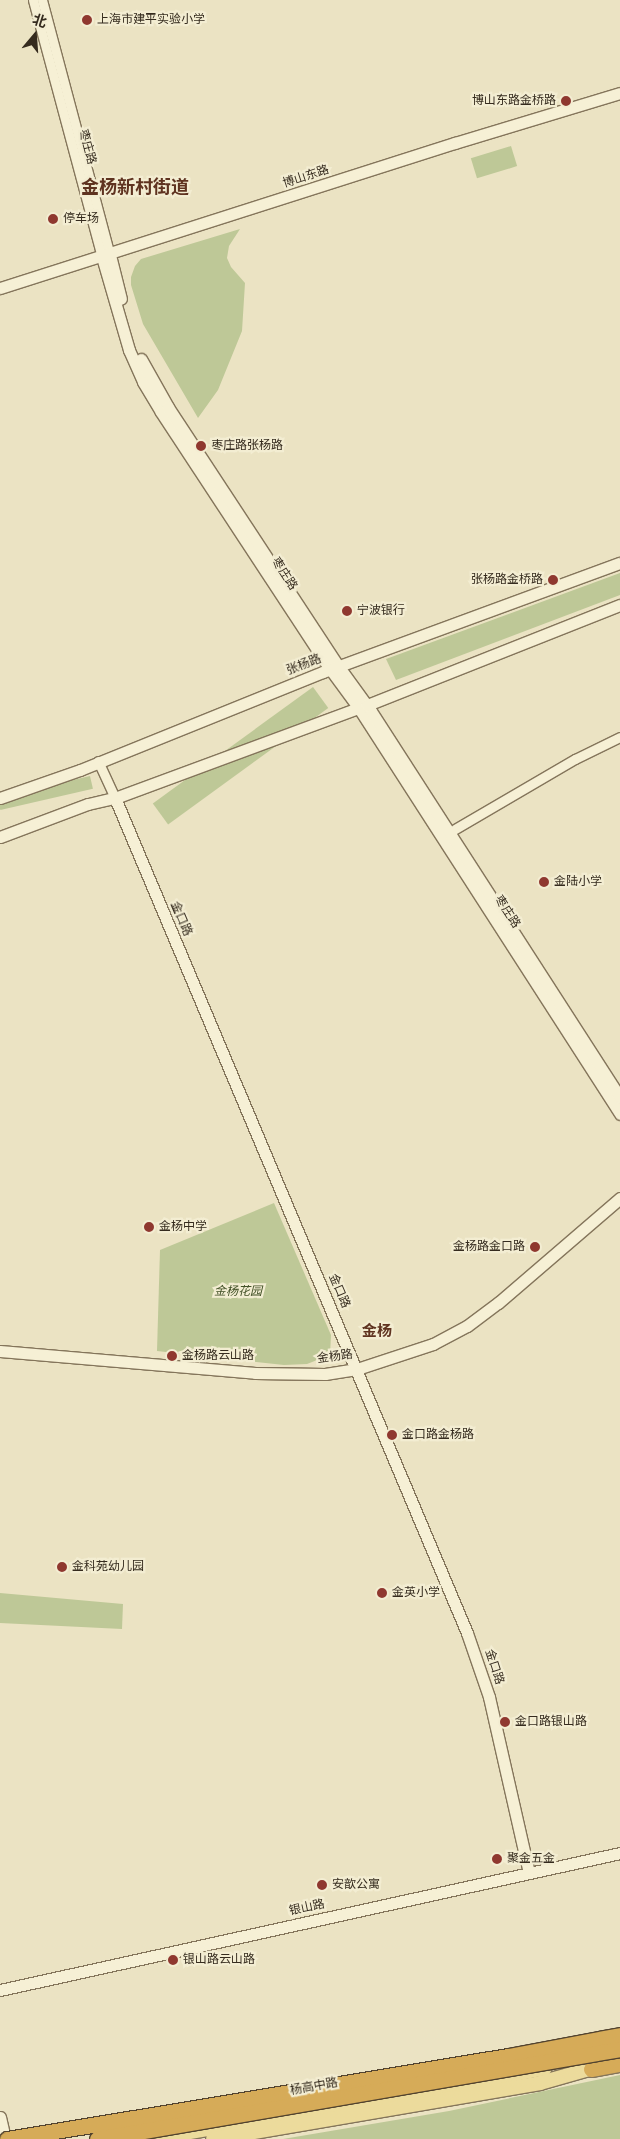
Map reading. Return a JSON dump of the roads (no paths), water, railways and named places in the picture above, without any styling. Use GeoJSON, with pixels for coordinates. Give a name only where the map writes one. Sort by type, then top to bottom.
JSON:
{"type":"FeatureCollection","features":[{"type":"Feature","properties":{"kind":"highway","name":"杨高中路"},"geometry":{"type":"LineString","coordinates":[[4,2137],[508,2056],[620,2034]]}},
{"type":"Feature","properties":{"kind":"highway","name":"杨高中路"},"geometry":{"type":"LineString","coordinates":[[97,2139],[620,2049]]}},
{"type":"Feature","properties":{"kind":"highway"},"geometry":{"type":"LineString","coordinates":[[592,2069],[620,2064]]}},
{"type":"Feature","properties":{"kind":"main road"},"geometry":{"type":"LineString","coordinates":[[4,2137],[620,2028]]}},
{"type":"Feature","properties":{"kind":"main road","name":"杨高中路"},"geometry":{"type":"LineString","coordinates":[[149,2139],[521,2074],[575,2060],[620,2044]]}},
{"type":"Feature","properties":{"kind":"main road"},"geometry":{"type":"LineString","coordinates":[[216,2138],[540,2083],[620,2060]]}},
{"type":"Feature","properties":{"kind":"main road"},"geometry":{"type":"LineString","coordinates":[[200,2102],[253,2121]]}},
{"type":"Feature","properties":{"kind":"street","name":"枣庄路"},"geometry":{"type":"LineString","coordinates":[[32,0],[106,256],[136,348],[151,378],[334,668],[362,706],[620,1098]]}},
{"type":"Feature","properties":{"kind":"street","name":"枣庄路"},"geometry":{"type":"LineString","coordinates":[[42,0],[106,256]]}},
{"type":"Feature","properties":{"kind":"street","name":"博山东路"},"geometry":{"type":"LineString","coordinates":[[0,288],[106,256],[456,143],[620,93]]}},
{"type":"Feature","properties":{"kind":"street","name":"张杨路"},"geometry":{"type":"LineString","coordinates":[[0,798],[80,770],[98,761],[334,668],[620,564]]}},
{"type":"Feature","properties":{"kind":"street"},"geometry":{"type":"LineString","coordinates":[[0,836],[88,804],[115,798],[362,706],[620,605]]}},
{"type":"Feature","properties":{"kind":"street","name":"枣庄路"},"geometry":{"type":"LineString","coordinates":[[362,706],[620,1114]]}},
{"type":"Feature","properties":{"kind":"street"},"geometry":{"type":"LineString","coordinates":[[455,829],[575,759],[620,737]]}},
{"type":"Feature","properties":{"kind":"street","name":"金口路"},"geometry":{"type":"LineString","coordinates":[[98,761],[357,1369],[480,1666],[495,1723],[528,1873]]}},
{"type":"Feature","properties":{"kind":"street","name":"金杨路"},"geometry":{"type":"LineString","coordinates":[[0,1350],[272,1374],[325,1374],[357,1369],[417,1350],[467,1326],[498,1303],[620,1198]]}},
{"type":"Feature","properties":{"kind":"street","name":"银山路"},"geometry":{"type":"LineString","coordinates":[[0,1990],[620,1853]]}},
{"type":"Feature","properties":{"kind":"street"},"geometry":{"type":"LineString","coordinates":[[0,2117],[4,2137]]}},
{"type":"Feature","properties":{"kind":"place","name":"上海市建平实验小学"},"geometry":{"type":"Point","coordinates":[87,20]}},
{"type":"Feature","properties":{"kind":"place","name":"博山东路金桥路"},"geometry":{"type":"Point","coordinates":[566,101]}},
{"type":"Feature","properties":{"kind":"place","name":"停车场"},"geometry":{"type":"Point","coordinates":[53,219]}},
{"type":"Feature","properties":{"kind":"place","name":"枣庄路张杨路"},"geometry":{"type":"Point","coordinates":[201,446]}},
{"type":"Feature","properties":{"kind":"place","name":"张杨路金桥路"},"geometry":{"type":"Point","coordinates":[553,580]}},
{"type":"Feature","properties":{"kind":"place","name":"宁波银行"},"geometry":{"type":"Point","coordinates":[347,611]}},
{"type":"Feature","properties":{"kind":"place","name":"金陆小学"},"geometry":{"type":"Point","coordinates":[544,882]}},
{"type":"Feature","properties":{"kind":"place","name":"金杨中学"},"geometry":{"type":"Point","coordinates":[149,1227]}},
{"type":"Feature","properties":{"kind":"place","name":"金杨路金口路"},"geometry":{"type":"Point","coordinates":[535,1247]}},
{"type":"Feature","properties":{"kind":"place","name":"金杨路云山路"},"geometry":{"type":"Point","coordinates":[172,1356]}},
{"type":"Feature","properties":{"kind":"place","name":"金口路金杨路"},"geometry":{"type":"Point","coordinates":[392,1435]}},
{"type":"Feature","properties":{"kind":"place","name":"金科苑幼儿园"},"geometry":{"type":"Point","coordinates":[62,1567]}},
{"type":"Feature","properties":{"kind":"place","name":"金英小学"},"geometry":{"type":"Point","coordinates":[382,1593]}},
{"type":"Feature","properties":{"kind":"place","name":"金口路银山路"},"geometry":{"type":"Point","coordinates":[505,1722]}},
{"type":"Feature","properties":{"kind":"place","name":"聚金五金"},"geometry":{"type":"Point","coordinates":[497,1859]}},
{"type":"Feature","properties":{"kind":"place","name":"安歆公寓"},"geometry":{"type":"Point","coordinates":[322,1885]}},
{"type":"Feature","properties":{"kind":"place","name":"银山路云山路"},"geometry":{"type":"Point","coordinates":[173,1960]}},
{"type":"Feature","properties":{"kind":"district","name":"金杨新村街道"},"geometry":{"type":"Point","coordinates":[135,187]}},
{"type":"Feature","properties":{"kind":"district","name":"金杨"},"geometry":{"type":"Point","coordinates":[377,1332]}},
{"type":"Feature","properties":{"kind":"park label","name":"金杨花园"},"geometry":{"type":"Point","coordinates":[238,1292]}}]}
